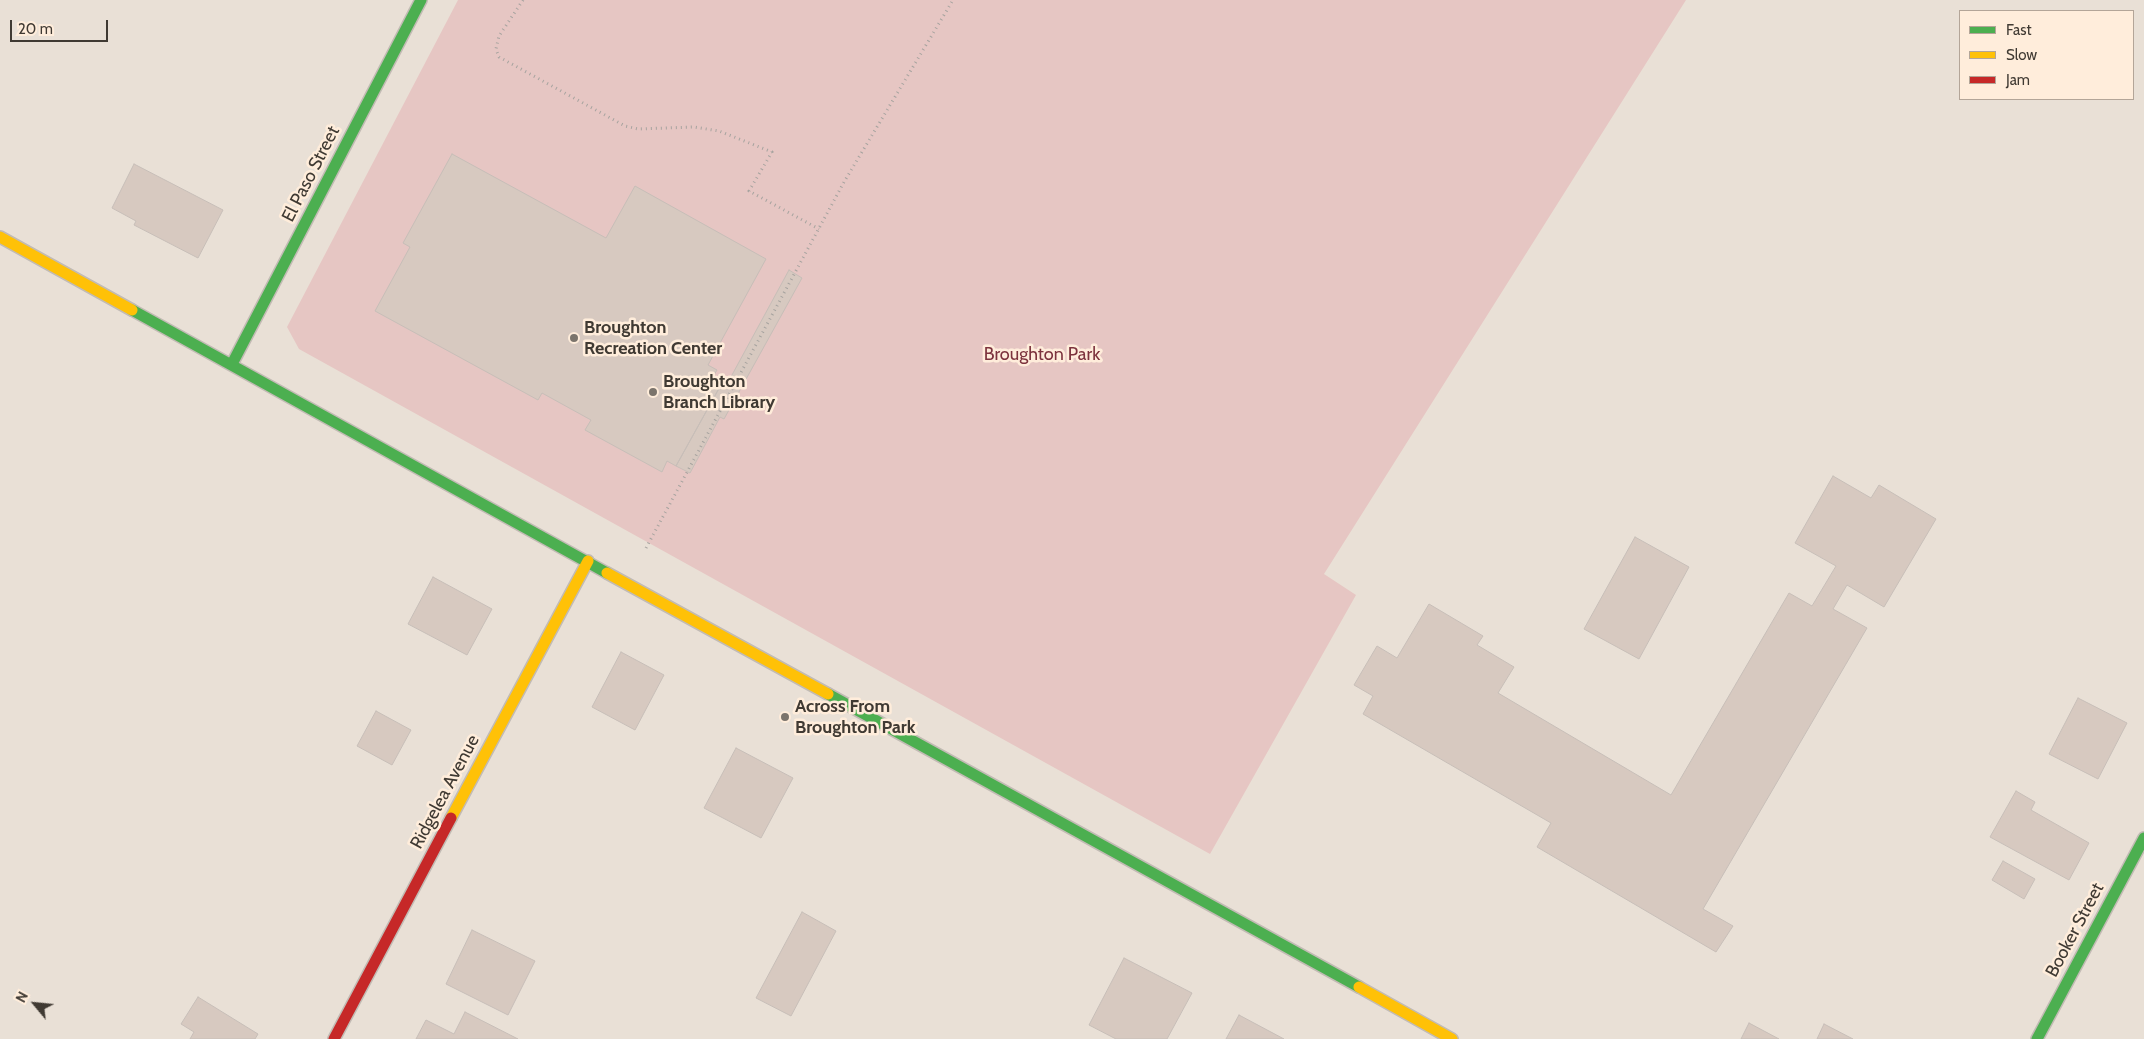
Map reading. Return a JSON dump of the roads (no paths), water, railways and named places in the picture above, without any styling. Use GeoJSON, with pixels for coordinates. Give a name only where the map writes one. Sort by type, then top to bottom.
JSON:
{"type":"FeatureCollection","features":[{"type":"Feature","properties":{"kind":"street","name":"El Paso Street"},"geometry":{"type":"LineString","coordinates":[[232,364],[421,0]]}},
{"type":"Feature","properties":{"kind":"street"},"geometry":{"type":"LineString","coordinates":[[0,238],[232,364],[1452,1039]]}},
{"type":"Feature","properties":{"kind":"street","name":"Ridgelea Avenue"},"geometry":{"type":"LineString","coordinates":[[334,1039],[588,561]]}},
{"type":"Feature","properties":{"kind":"street","name":"Booker Street"},"geometry":{"type":"LineString","coordinates":[[2037,1039],[2144,838]]}},
{"type":"Feature","properties":{"kind":"place","name":"Broughton Recreation Center"},"geometry":{"type":"Point","coordinates":[574,338]}},
{"type":"Feature","properties":{"kind":"place","name":"Broughton Branch Library"},"geometry":{"type":"Point","coordinates":[653,392]}},
{"type":"Feature","properties":{"kind":"place","name":"Across From Broughton Park"},"geometry":{"type":"Point","coordinates":[785,717]}},
{"type":"Feature","properties":{"kind":"park label","name":"Broughton Park"},"geometry":{"type":"Point","coordinates":[1042,355]}}]}
